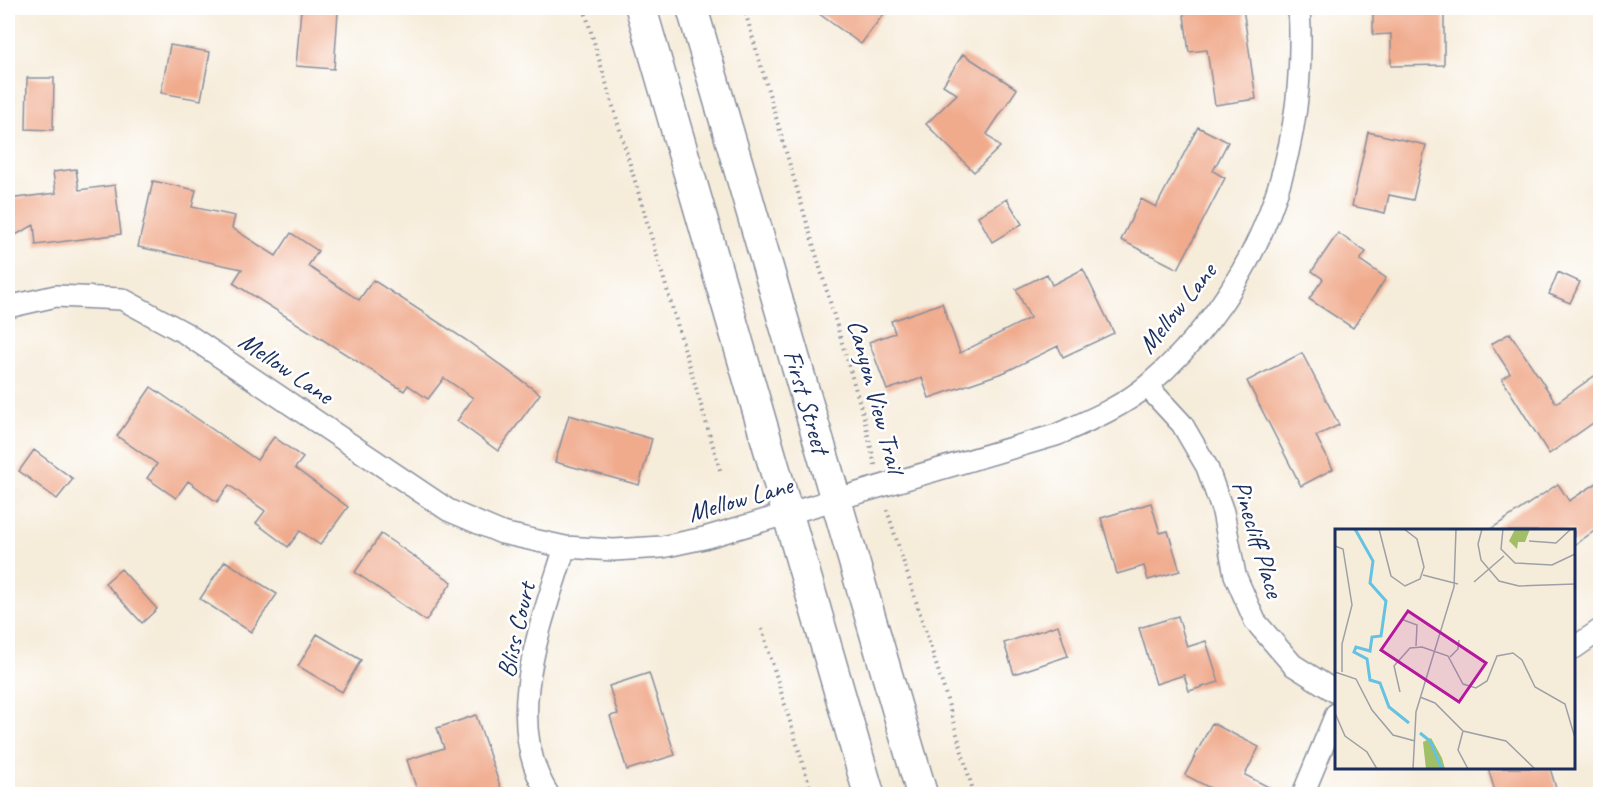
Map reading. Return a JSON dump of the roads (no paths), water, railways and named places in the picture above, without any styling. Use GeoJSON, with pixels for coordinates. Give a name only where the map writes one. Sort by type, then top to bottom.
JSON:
{"type":"FeatureCollection","features":[{"type":"Feature","properties":{"kind":"main road","name":"First Street"},"geometry":{"type":"LineString","coordinates":[[640,8],[869,795]]}},
{"type":"Feature","properties":{"kind":"main road","name":"First Street"},"geometry":{"type":"LineString","coordinates":[[692,8],[922,795]]}},
{"type":"Feature","properties":{"kind":"street","name":"Mellow Lane"},"geometry":{"type":"LineString","coordinates":[[8,307],[56,296],[122,299],[185,333],[448,510],[502,533],[565,547],[614,550],[662,547],[787,514],[1056,435],[1100,416],[1147,386],[1191,342],[1226,297],[1256,245],[1280,186],[1294,131],[1302,74],[1299,8]]}},
{"type":"Feature","properties":{"kind":"street","name":"Pinecliff Place"},"geometry":{"type":"LineString","coordinates":[[1147,386],[1182,424],[1207,467],[1223,512],[1235,575],[1255,621],[1293,665],[1335,691]]}},
{"type":"Feature","properties":{"kind":"street","name":"Bliss Court"},"geometry":{"type":"LineString","coordinates":[[548,795],[538,778],[529,735],[528,697],[532,658],[565,547]]}},
{"type":"Feature","properties":{"kind":"street"},"geometry":{"type":"LineString","coordinates":[[1575,647],[1600,630]]}},
{"type":"Feature","properties":{"kind":"street"},"geometry":{"type":"LineString","coordinates":[[1303,795],[1335,716]]}}]}
